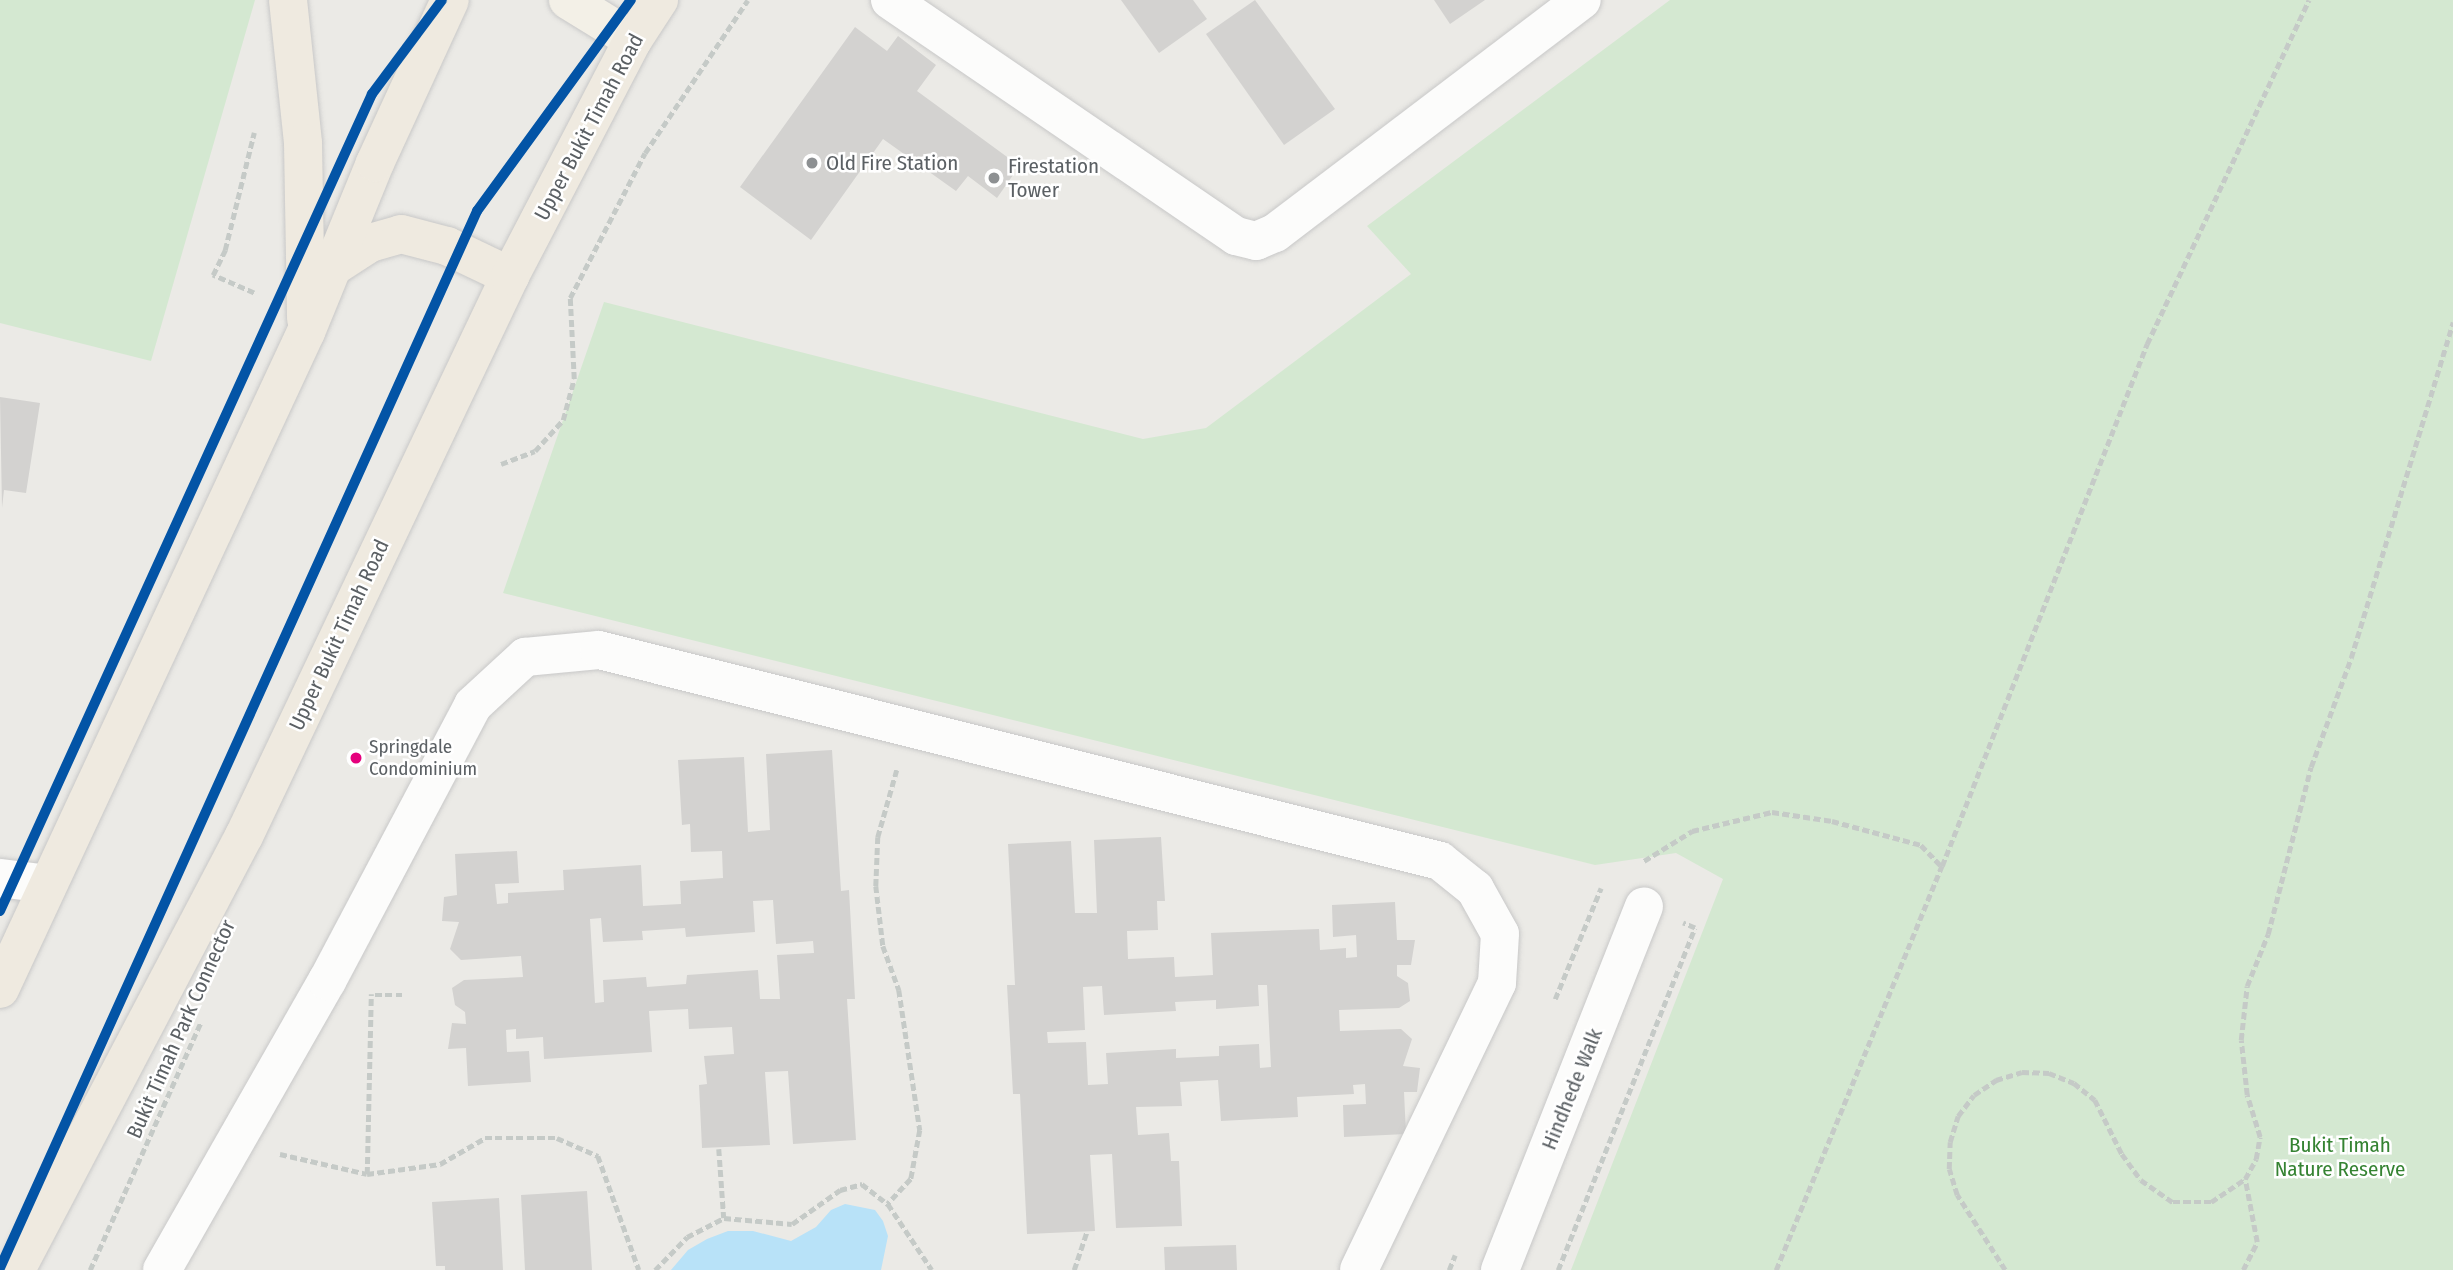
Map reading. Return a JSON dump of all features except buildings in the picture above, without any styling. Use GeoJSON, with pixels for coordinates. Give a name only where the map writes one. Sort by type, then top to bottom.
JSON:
{"type":"FeatureCollection","features":[{"type":"Feature","properties":{"kind":"highway"},"geometry":{"type":"LineString","coordinates":[[288,0],[303,142],[306,332]]}},
{"type":"Feature","properties":{"kind":"highway"},"geometry":{"type":"LineString","coordinates":[[0,989],[306,332],[336,265],[375,163],[450,0]]}},
{"type":"Feature","properties":{"kind":"highway","name":"Upper Bukit Timah Road"},"geometry":{"type":"LineString","coordinates":[[16,1270],[244,836],[510,276],[633,40],[659,0]]}},
{"type":"Feature","properties":{"kind":"highway"},"geometry":{"type":"LineString","coordinates":[[336,265],[370,243],[401,234],[447,246],[510,276]]}},
{"type":"Feature","properties":{"kind":"main road"},"geometry":{"type":"LineString","coordinates":[[568,0],[633,40]]}},
{"type":"Feature","properties":{"kind":"street"},"geometry":{"type":"LineString","coordinates":[[890,0],[1236,236],[1256,241],[1275,233],[1581,0]]}},
{"type":"Feature","properties":{"kind":"street"},"geometry":{"type":"LineString","coordinates":[[162,1270],[327,981],[473,705],[525,657],[599,650],[916,733],[1440,861],[1475,889],[1500,934],[1497,984],[1359,1270]]}},
{"type":"Feature","properties":{"kind":"street"},"geometry":{"type":"LineString","coordinates":[[0,878],[48,884]]}},
{"type":"Feature","properties":{"kind":"street","name":"Hindhede Walk"},"geometry":{"type":"LineString","coordinates":[[1500,1270],[1644,907]]}},
{"type":"Feature","properties":{"kind":"path"},"geometry":{"type":"LineString","coordinates":[[501,464],[535,451],[563,420],[574,379],[570,298],[645,153],[748,0]]}},
{"type":"Feature","properties":{"kind":"path"},"geometry":{"type":"LineString","coordinates":[[1776,1270],[1942,866],[2147,344],[2309,0]]}},
{"type":"Feature","properties":{"kind":"path"},"geometry":{"type":"LineString","coordinates":[[253,118],[255,132],[225,250],[213,275],[254,293]]}},
{"type":"Feature","properties":{"kind":"path"},"geometry":{"type":"LineString","coordinates":[[2005,1270],[1957,1195],[1949,1169],[1950,1142],[1958,1116],[1974,1095],[1996,1080],[2022,1072],[2049,1073],[2074,1083],[2095,1100],[2122,1154],[2141,1180],[2173,1202],[2211,1202],[2245,1179],[2256,1160],[2260,1137],[2247,1095],[2241,1040],[2247,986],[2269,934],[2311,767],[2351,658],[2453,322]]}},
{"type":"Feature","properties":{"kind":"path"},"geometry":{"type":"LineString","coordinates":[[888,1203],[911,1179],[919,1130],[899,990],[883,946],[876,886],[878,837],[895,775],[916,733]]}},
{"type":"Feature","properties":{"kind":"path"},"geometry":{"type":"LineString","coordinates":[[1633,868],[1692,831],[1772,812],[1832,821],[1921,845],[1942,866]]}},
{"type":"Feature","properties":{"kind":"path"},"geometry":{"type":"LineString","coordinates":[[1598,890],[1609,883]]}},
{"type":"Feature","properties":{"kind":"path"},"geometry":{"type":"LineString","coordinates":[[327,981],[374,995],[402,995]]}},
{"type":"Feature","properties":{"kind":"path"},"geometry":{"type":"LineString","coordinates":[[367,1174],[374,995]]}},
{"type":"Feature","properties":{"kind":"path","name":"Bukit Timah Park Connector"},"geometry":{"type":"LineString","coordinates":[[90,1270],[204,1017]]}},
{"type":"Feature","properties":{"kind":"path"},"geometry":{"type":"LineString","coordinates":[[235,1144],[367,1174],[440,1164],[485,1138],[557,1138],[598,1156],[639,1270]]}},
{"type":"Feature","properties":{"kind":"path"},"geometry":{"type":"LineString","coordinates":[[719,1149],[724,1218]]}},
{"type":"Feature","properties":{"kind":"path"},"geometry":{"type":"LineString","coordinates":[[2243,1270],[2257,1242],[2245,1179]]}},
{"type":"Feature","properties":{"kind":"path"},"geometry":{"type":"LineString","coordinates":[[655,1270],[687,1237],[724,1218],[792,1224],[840,1190],[862,1184],[888,1203],[932,1270]]}},
{"type":"Feature","properties":{"kind":"path"},"geometry":{"type":"LineString","coordinates":[[1074,1270],[1087,1231]]}},
{"type":"Feature","properties":{"kind":"green space"},"geometry":{"type":"Polygon","coordinates":[[[0,0],[255,0],[151,361],[0,323],[0,0]]]}},
{"type":"Feature","properties":{"kind":"green space","name":"Bukit Timah Nature Reserve"},"geometry":{"type":"Polygon","coordinates":[[[1670,0],[2453,0],[2453,1270],[1571,1270],[1723,879],[1676,853],[1595,865],[503,593],[604,302],[1143,439],[1206,428],[1411,274],[1367,226],[1670,0]]]}},
{"type":"Feature","properties":{"kind":"water"},"geometry":{"type":"Polygon","coordinates":[[[845,1204],[875,1210],[883,1221],[888,1236],[881,1270],[671,1270],[688,1250],[728,1231],[753,1231],[791,1241],[816,1227],[831,1210],[845,1204]]]}},
{"type":"Feature","properties":{"kind":"transit line"},"geometry":{"type":"LineString","coordinates":[[0,911],[372,94],[442,0]]}},
{"type":"Feature","properties":{"kind":"transit line"},"geometry":{"type":"LineString","coordinates":[[0,1268],[477,211],[631,0]]}},
{"type":"Feature","properties":{"kind":"place","name":"Old Fire Station"},"geometry":{"type":"Point","coordinates":[812,163]}},
{"type":"Feature","properties":{"kind":"place","name":"Firestation Tower"},"geometry":{"type":"Point","coordinates":[994,178]}},
{"type":"Feature","properties":{"kind":"place","name":"Springdale Condominium"},"geometry":{"type":"Point","coordinates":[356,758]}}]}
